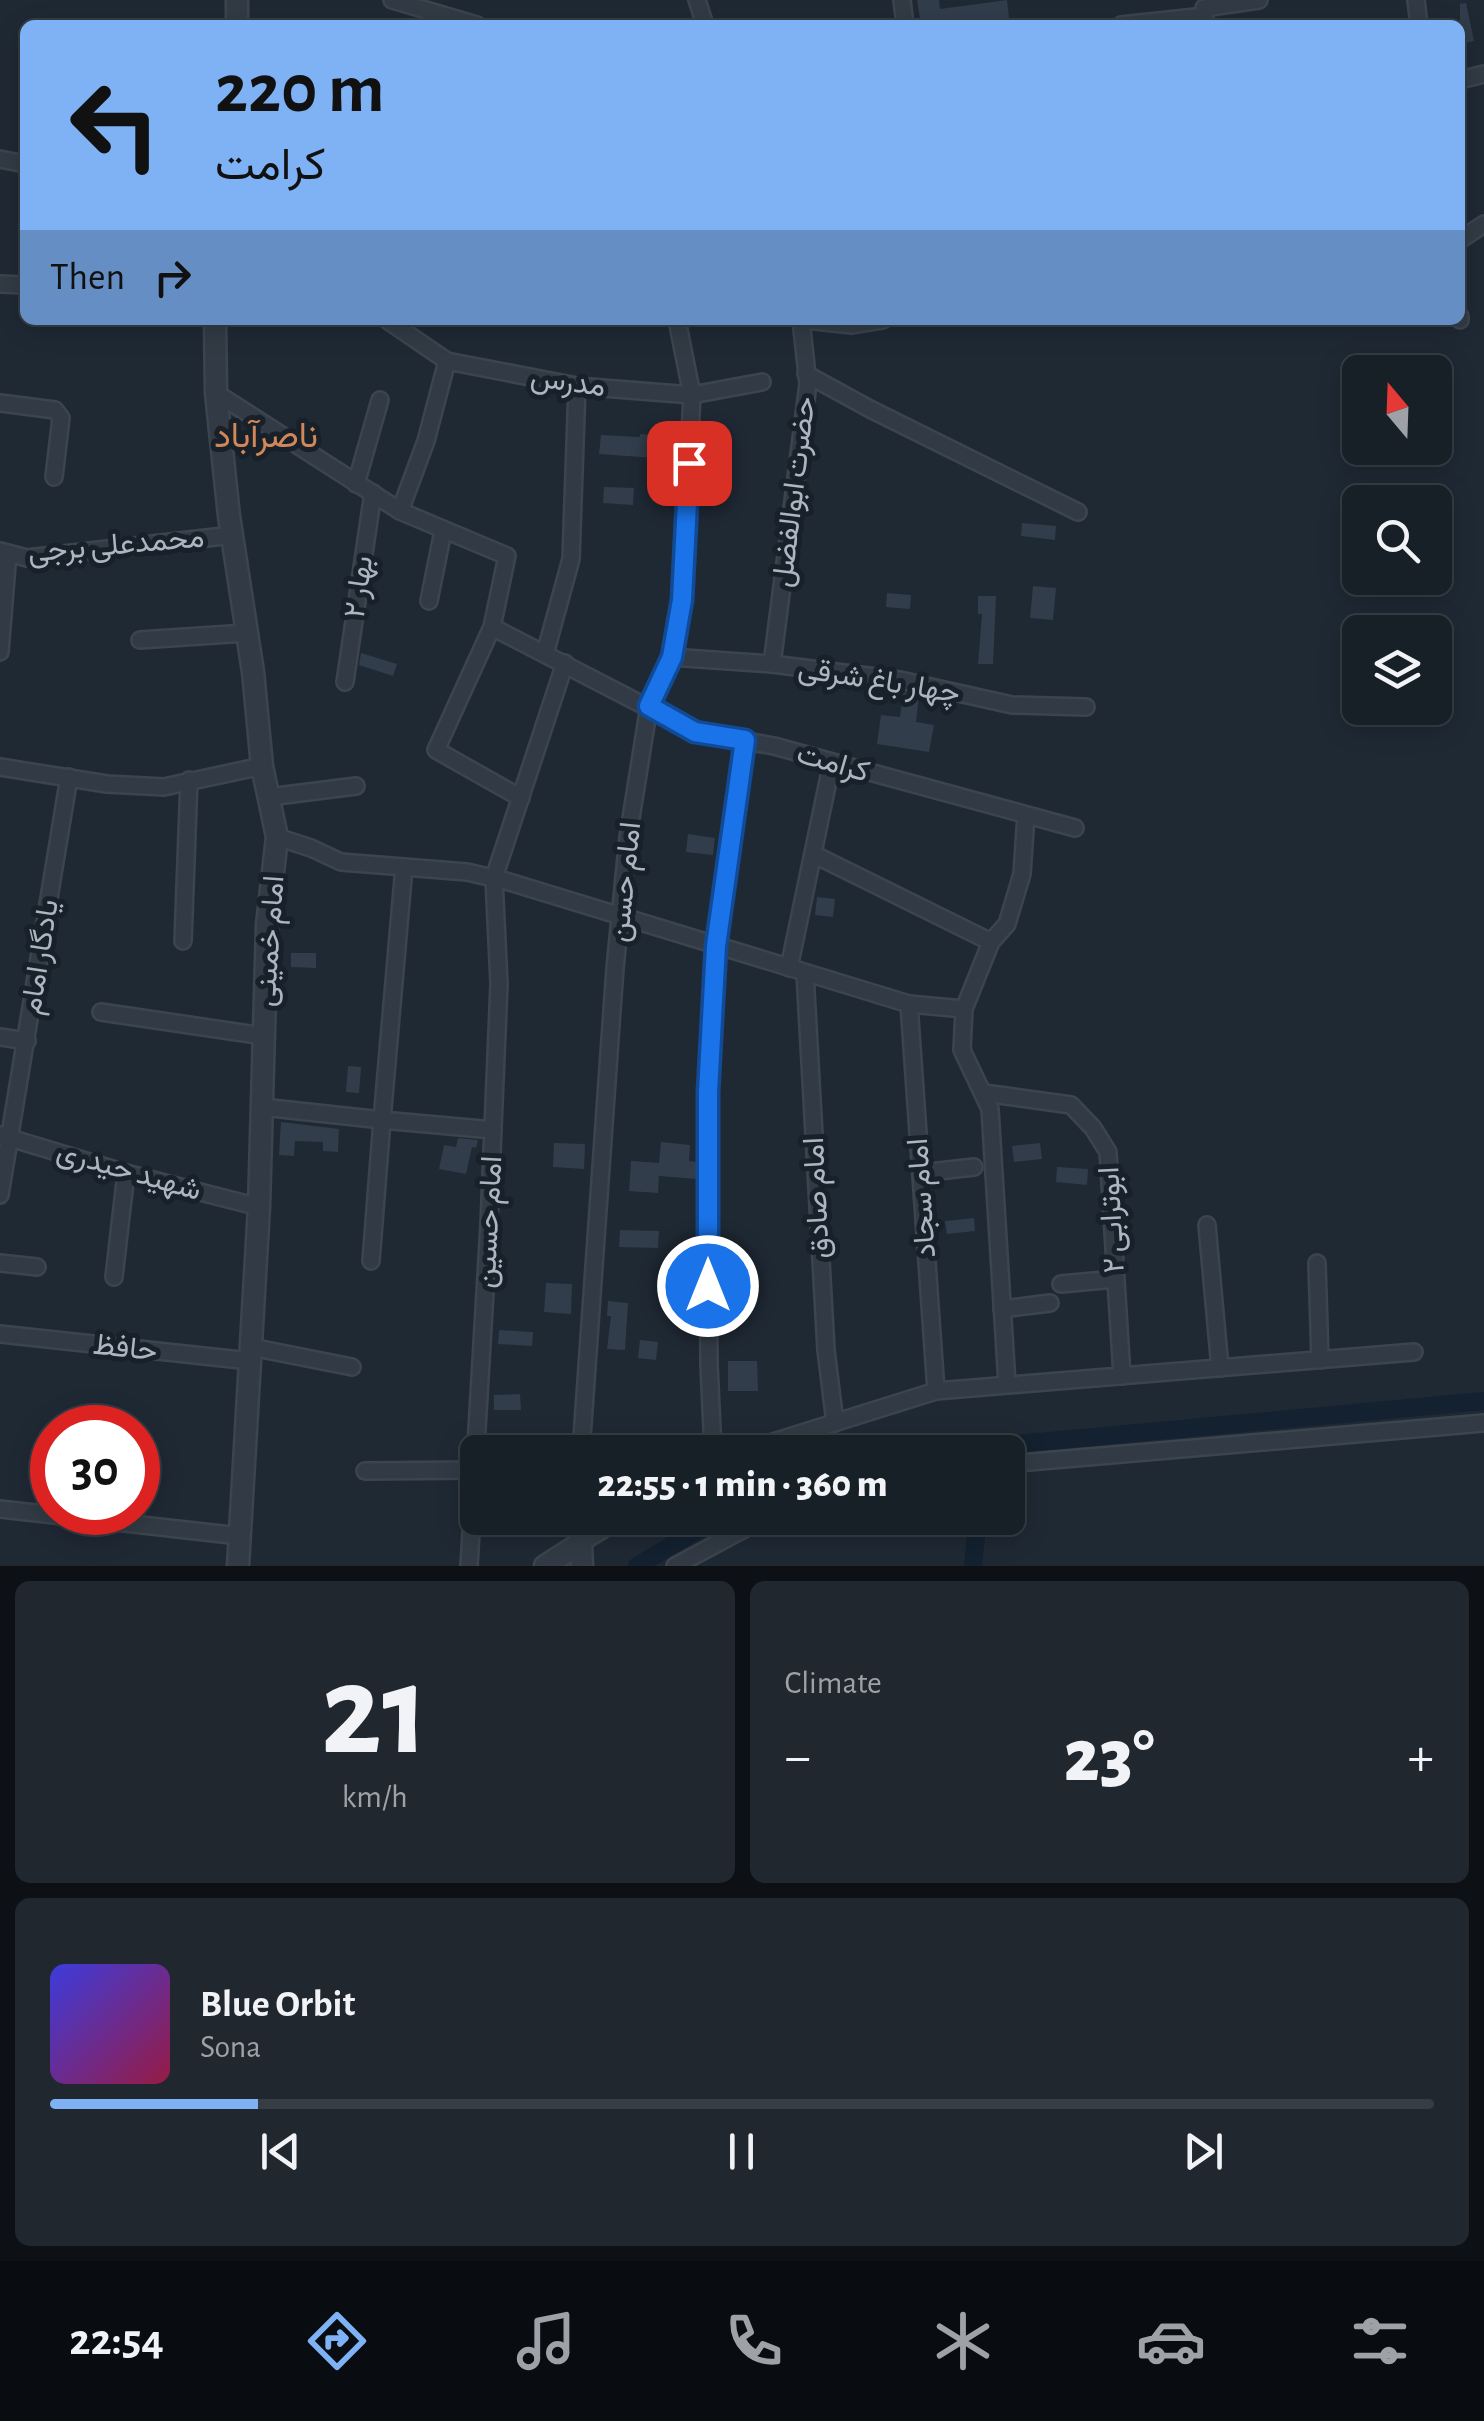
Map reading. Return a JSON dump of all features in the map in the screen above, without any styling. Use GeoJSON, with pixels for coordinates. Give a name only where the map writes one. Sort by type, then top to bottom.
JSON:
{"type":"FeatureCollection","features":[{"type":"Feature","properties":{"kind":"street"},"geometry":{"type":"LineString","coordinates":[[392,0],[460,20]]}},
{"type":"Feature","properties":{"kind":"street"},"geometry":{"type":"LineString","coordinates":[[1153,20],[1259,0]]}},
{"type":"Feature","properties":{"kind":"street","name":"امام خمینی"},"geometry":{"type":"LineString","coordinates":[[214,325],[216,393],[232,534],[262,766],[277,837],[267,926],[259,1207],[238,1566]]}},
{"type":"Feature","properties":{"kind":"street","name":"مدرس"},"geometry":{"type":"LineString","coordinates":[[394,325],[447,361],[577,386],[692,395],[762,382]]}},
{"type":"Feature","properties":{"kind":"street","name":"امام حسن"},"geometry":{"type":"LineString","coordinates":[[583,1435],[628,837],[649,706],[672,657],[682,600],[692,395],[678,325]]}},
{"type":"Feature","properties":{"kind":"street","name":"حضرت ابوالفضل"},"geometry":{"type":"LineString","coordinates":[[772,664],[808,384],[803,325]]}},
{"type":"Feature","properties":{"kind":"street"},"geometry":{"type":"LineString","coordinates":[[400,511],[426,441],[447,361]]}},
{"type":"Feature","properties":{"kind":"street"},"geometry":{"type":"LineString","coordinates":[[806,374],[1078,512]]}},
{"type":"Feature","properties":{"kind":"street"},"geometry":{"type":"LineString","coordinates":[[546,654],[571,559],[577,386]]}},
{"type":"Feature","properties":{"kind":"street"},"geometry":{"type":"LineString","coordinates":[[216,393],[400,511],[507,556],[492,627],[436,750],[520,798]]}},
{"type":"Feature","properties":{"kind":"street"},"geometry":{"type":"LineString","coordinates":[[356,484],[380,400]]}},
{"type":"Feature","properties":{"kind":"street"},"geometry":{"type":"LineString","coordinates":[[0,403],[48,407],[61,418],[54,477]]}},
{"type":"Feature","properties":{"kind":"street","name":"بهار ۲"},"geometry":{"type":"LineString","coordinates":[[345,682],[372,493]]}},
{"type":"Feature","properties":{"kind":"street"},"geometry":{"type":"LineString","coordinates":[[429,601],[443,531]]}},
{"type":"Feature","properties":{"kind":"street","name":"محمدعلی برجی"},"geometry":{"type":"LineString","coordinates":[[4,552],[27,558],[65,555],[232,534]]}},
{"type":"Feature","properties":{"kind":"street"},"geometry":{"type":"LineString","coordinates":[[0,652],[4,552]]}},
{"type":"Feature","properties":{"kind":"street","name":"کرامت"},"geometry":{"type":"LineString","coordinates":[[492,627],[695,732],[745,740],[1075,828]]}},
{"type":"Feature","properties":{"kind":"street"},"geometry":{"type":"LineString","coordinates":[[140,640],[246,633]]}},
{"type":"Feature","properties":{"kind":"street","name":"چهار باغ شرقی"},"geometry":{"type":"LineString","coordinates":[[672,657],[772,664],[900,680],[1012,704],[1086,708]]}},
{"type":"Feature","properties":{"kind":"street"},"geometry":{"type":"LineString","coordinates":[[494,878],[564,663]]}},
{"type":"Feature","properties":{"kind":"street"},"geometry":{"type":"LineString","coordinates":[[713,1435],[708,1092],[716,946],[745,740]]}},
{"type":"Feature","properties":{"kind":"street","name":"امام صادق"},"geometry":{"type":"LineString","coordinates":[[832,762],[813,854],[797,970],[835,1423]]}},
{"type":"Feature","properties":{"kind":"street"},"geometry":{"type":"LineString","coordinates":[[0,766],[107,784],[164,787],[262,766]]}},
{"type":"Feature","properties":{"kind":"street","name":"یادگار امام"},"geometry":{"type":"LineString","coordinates":[[0,1195],[6,1136],[27,1041],[69,777]]}},
{"type":"Feature","properties":{"kind":"street"},"geometry":{"type":"LineString","coordinates":[[184,941],[189,780]]}},
{"type":"Feature","properties":{"kind":"street"},"geometry":{"type":"LineString","coordinates":[[268,797],[356,786]]}},
{"type":"Feature","properties":{"kind":"street"},"geometry":{"type":"LineString","coordinates":[[1006,1384],[990,1109],[962,1050],[964,1010],[991,942],[1007,924],[1022,874],[1026,815]]}},
{"type":"Feature","properties":{"kind":"street"},"geometry":{"type":"LineString","coordinates":[[277,837],[341,862],[494,878],[909,1004],[964,1010]]}},
{"type":"Feature","properties":{"kind":"street"},"geometry":{"type":"LineString","coordinates":[[813,854],[991,942]]}},
{"type":"Feature","properties":{"kind":"street"},"geometry":{"type":"LineString","coordinates":[[371,1261],[404,867]]}},
{"type":"Feature","properties":{"kind":"street","name":"امام حسین"},"geometry":{"type":"LineString","coordinates":[[477,1435],[499,984],[494,878]]}},
{"type":"Feature","properties":{"kind":"street","name":"امام سجاد"},"geometry":{"type":"LineString","coordinates":[[909,1004],[936,1391]]}},
{"type":"Feature","properties":{"kind":"street"},"geometry":{"type":"LineString","coordinates":[[101,1012],[264,1036]]}},
{"type":"Feature","properties":{"kind":"street"},"geometry":{"type":"LineString","coordinates":[[0,1038],[27,1041]]}},
{"type":"Feature","properties":{"kind":"street","name":"ابوترابی ۲"},"geometry":{"type":"LineString","coordinates":[[984,1092],[1071,1104],[1108,1152],[1122,1376]]}},
{"type":"Feature","properties":{"kind":"street"},"geometry":{"type":"LineString","coordinates":[[262,1107],[493,1130]]}},
{"type":"Feature","properties":{"kind":"street","name":"شهید حیدری"},"geometry":{"type":"LineString","coordinates":[[6,1136],[126,1173],[259,1207]]}},
{"type":"Feature","properties":{"kind":"street"},"geometry":{"type":"LineString","coordinates":[[921,1173],[974,1166]]}},
{"type":"Feature","properties":{"kind":"street"},"geometry":{"type":"LineString","coordinates":[[114,1278],[126,1173]]}},
{"type":"Feature","properties":{"kind":"street"},"geometry":{"type":"LineString","coordinates":[[1207,1225],[1220,1368]]}},
{"type":"Feature","properties":{"kind":"street"},"geometry":{"type":"LineString","coordinates":[[1317,1262],[1320,1360]]}},
{"type":"Feature","properties":{"kind":"street"},"geometry":{"type":"LineString","coordinates":[[0,1263],[38,1267]]}},
{"type":"Feature","properties":{"kind":"street"},"geometry":{"type":"LineString","coordinates":[[1061,1284],[1115,1279]]}},
{"type":"Feature","properties":{"kind":"street"},"geometry":{"type":"LineString","coordinates":[[1002,1309],[1050,1303]]}},
{"type":"Feature","properties":{"kind":"street","name":"حافظ"},"geometry":{"type":"LineString","coordinates":[[0,1334],[251,1354],[352,1367]]}},
{"type":"Feature","properties":{"kind":"street"},"geometry":{"type":"LineString","coordinates":[[796,1435],[936,1391],[1414,1352]]}},
{"type":"Feature","properties":{"kind":"street"},"geometry":{"type":"LineString","coordinates":[[1025,1463],[1484,1423]]}},
{"type":"Feature","properties":{"kind":"street"},"geometry":{"type":"LineString","coordinates":[[365,1472],[460,1470]]}},
{"type":"Feature","properties":{"kind":"street"},"geometry":{"type":"LineString","coordinates":[[0,1509],[240,1536]]}},
{"type":"Feature","properties":{"kind":"street","name":"امام حسین"},"geometry":{"type":"LineString","coordinates":[[469,1566],[471,1535]]}},
{"type":"Feature","properties":{"kind":"street"},"geometry":{"type":"LineString","coordinates":[[675,1566],[733,1535]]}},
{"type":"Feature","properties":{"kind":"street"},"geometry":{"type":"LineString","coordinates":[[545,1566],[576,1547]]}},
{"type":"Feature","properties":{"kind":"building"},"geometry":{"type":"Polygon","coordinates":[[[917,0],[939,0],[940,9],[1007,0],[1009,18],[920,20],[917,0]]]}},
{"type":"Feature","properties":{"kind":"building"},"geometry":{"type":"Polygon","coordinates":[[[1466,3],[1474,41],[1465,43],[1460,4],[1466,3]]]}},
{"type":"Feature","properties":{"kind":"building"},"geometry":{"type":"Polygon","coordinates":[[[601,435],[655,435],[655,458],[599,454],[601,435]]]}},
{"type":"Feature","properties":{"kind":"building"},"geometry":{"type":"Polygon","coordinates":[[[604,487],[634,488],[633,505],[603,503],[604,487]]]}},
{"type":"Feature","properties":{"kind":"building"},"geometry":{"type":"Polygon","coordinates":[[[1022,523],[1056,526],[1055,540],[1021,536],[1022,523]]]}},
{"type":"Feature","properties":{"kind":"building"},"geometry":{"type":"Polygon","coordinates":[[[1033,586],[1056,588],[1053,620],[1030,618],[1033,586]]]}},
{"type":"Feature","properties":{"kind":"building"},"geometry":{"type":"Polygon","coordinates":[[[887,593],[911,595],[910,609],[886,607],[887,593]]]}},
{"type":"Feature","properties":{"kind":"building"},"geometry":{"type":"Polygon","coordinates":[[[978,596],[996,596],[993,664],[978,664],[982,614],[978,614],[978,596]]]}},
{"type":"Feature","properties":{"kind":"building"},"geometry":{"type":"Polygon","coordinates":[[[361,653],[397,664],[393,676],[359,665],[361,653]]]}},
{"type":"Feature","properties":{"kind":"building"},"geometry":{"type":"Polygon","coordinates":[[[903,692],[919,696],[916,722],[934,725],[929,752],[877,744],[881,715],[900,717],[903,692]]]}},
{"type":"Feature","properties":{"kind":"building"},"geometry":{"type":"Polygon","coordinates":[[[688,834],[715,838],[713,855],[686,852],[688,834]]]}},
{"type":"Feature","properties":{"kind":"building"},"geometry":{"type":"Polygon","coordinates":[[[817,897],[835,899],[833,917],[815,915],[817,897]]]}},
{"type":"Feature","properties":{"kind":"building"},"geometry":{"type":"Polygon","coordinates":[[[291,953],[316,953],[316,968],[291,967],[291,953]]]}},
{"type":"Feature","properties":{"kind":"building"},"geometry":{"type":"Polygon","coordinates":[[[348,1066],[361,1067],[359,1093],[346,1092],[348,1066]]]}},
{"type":"Feature","properties":{"kind":"building"},"geometry":{"type":"Polygon","coordinates":[[[281,1122],[339,1129],[338,1152],[323,1151],[323,1142],[295,1141],[294,1156],[279,1155],[281,1122]]]}},
{"type":"Feature","properties":{"kind":"building"},"geometry":{"type":"Polygon","coordinates":[[[458,1138],[478,1140],[476,1148],[472,1147],[466,1174],[439,1169],[444,1145],[456,1147],[458,1138]]]}},
{"type":"Feature","properties":{"kind":"building"},"geometry":{"type":"Polygon","coordinates":[[[661,1142],[690,1145],[689,1161],[696,1162],[696,1179],[659,1176],[658,1193],[629,1191],[631,1161],[659,1163],[661,1142]]]}},
{"type":"Feature","properties":{"kind":"building"},"geometry":{"type":"Polygon","coordinates":[[[554,1143],[585,1144],[584,1169],[553,1167],[554,1143]]]}},
{"type":"Feature","properties":{"kind":"building"},"geometry":{"type":"Polygon","coordinates":[[[1040,1143],[1042,1159],[1014,1162],[1012,1146],[1040,1143]]]}},
{"type":"Feature","properties":{"kind":"building"},"geometry":{"type":"Polygon","coordinates":[[[1057,1167],[1088,1169],[1087,1185],[1056,1182],[1057,1167]]]}},
{"type":"Feature","properties":{"kind":"building"},"geometry":{"type":"Polygon","coordinates":[[[974,1218],[975,1231],[947,1234],[945,1221],[974,1218]]]}},
{"type":"Feature","properties":{"kind":"building"},"geometry":{"type":"Polygon","coordinates":[[[620,1230],[659,1231],[658,1248],[619,1247],[620,1230]]]}},
{"type":"Feature","properties":{"kind":"building"},"geometry":{"type":"Polygon","coordinates":[[[546,1283],[572,1284],[571,1314],[544,1312],[546,1283]]]}},
{"type":"Feature","properties":{"kind":"building"},"geometry":{"type":"Polygon","coordinates":[[[608,1301],[628,1303],[625,1350],[607,1349],[611,1316],[607,1316],[608,1301]]]}},
{"type":"Feature","properties":{"kind":"building"},"geometry":{"type":"Polygon","coordinates":[[[499,1330],[533,1332],[532,1346],[498,1344],[499,1330]]]}},
{"type":"Feature","properties":{"kind":"building"},"geometry":{"type":"Polygon","coordinates":[[[640,1340],[658,1342],[656,1360],[638,1358],[640,1340]]]}},
{"type":"Feature","properties":{"kind":"building"},"geometry":{"type":"Polygon","coordinates":[[[728,1361],[757,1361],[758,1391],[728,1391],[728,1361]]]}},
{"type":"Feature","properties":{"kind":"building"},"geometry":{"type":"Polygon","coordinates":[[[520,1394],[521,1410],[494,1410],[494,1395],[520,1394]]]}},
{"type":"Feature","properties":{"kind":"waterway"},"geometry":{"type":"LineString","coordinates":[[1025,1443],[1484,1401]]}},
{"type":"Feature","properties":{"kind":"waterway"},"geometry":{"type":"LineString","coordinates":[[637,1566],[689,1535]]}},
{"type":"Feature","properties":{"kind":"waterway"},"geometry":{"type":"LineString","coordinates":[[973,1566],[976,1535]]}},
{"type":"Feature","properties":{"kind":"district","name":"ناصرآباد"},"geometry":{"type":"Point","coordinates":[266,436]}},
{"type":"Feature","properties":{"kind":"route"},"geometry":{"type":"LineString","coordinates":[[689,463],[682,600],[672,657],[649,706],[695,732],[745,740],[716,946],[708,1092],[708,1286]]}}]}
